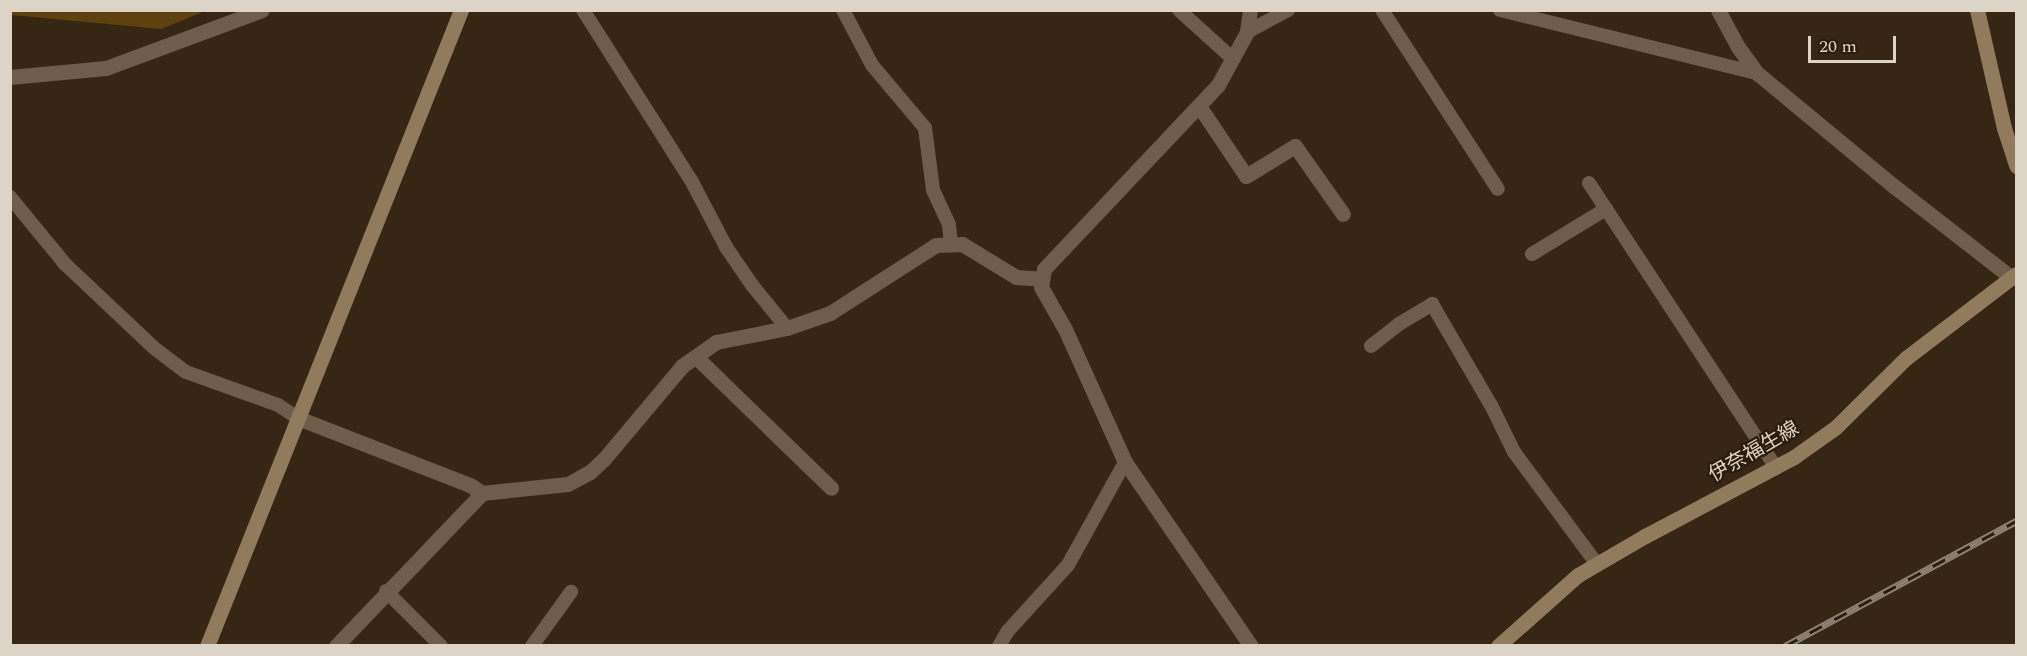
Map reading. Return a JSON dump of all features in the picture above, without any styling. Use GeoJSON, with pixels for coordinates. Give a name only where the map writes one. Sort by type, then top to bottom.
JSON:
{"type":"FeatureCollection","features":[{"type":"Feature","properties":{"kind":"main road"},"geometry":{"type":"LineString","coordinates":[[207,645],[461,10]]}},
{"type":"Feature","properties":{"kind":"main road"},"geometry":{"type":"LineString","coordinates":[[1977,10],[2004,128],[2016,166]]}},
{"type":"Feature","properties":{"kind":"main road","name":"伊奈福生線"},"geometry":{"type":"LineString","coordinates":[[1498,645],[1578,576],[1645,536],[1776,468],[1836,427],[1906,358],[2014,276]]}},
{"type":"Feature","properties":{"kind":"street"},"geometry":{"type":"LineString","coordinates":[[10,77],[106,68],[262,10]]}},
{"type":"Feature","properties":{"kind":"street"},"geometry":{"type":"LineString","coordinates":[[1250,10],[1247,32],[1218,84],[1044,269],[1041,287],[1065,329],[1125,462],[1251,645]]}},
{"type":"Feature","properties":{"kind":"street"},"geometry":{"type":"LineString","coordinates":[[1718,10],[1738,47],[1757,73],[1895,187],[2014,276]]}},
{"type":"Feature","properties":{"kind":"street"},"geometry":{"type":"LineString","coordinates":[[1198,106],[1246,176],[1295,146],[1343,214]]}},
{"type":"Feature","properties":{"kind":"street"},"geometry":{"type":"LineString","coordinates":[[336,645],[482,493],[568,484],[590,472],[604,459],[682,366],[716,342],[787,328],[830,313],[936,245],[962,244],[1016,277],[1042,279]]}},
{"type":"Feature","properties":{"kind":"street"},"geometry":{"type":"LineString","coordinates":[[696,357],[831,488]]}},
{"type":"Feature","properties":{"kind":"street"},"geometry":{"type":"LineString","coordinates":[[298,418],[470,485],[482,493]]}},
{"type":"Feature","properties":{"kind":"lane"},"geometry":{"type":"LineString","coordinates":[[584,10],[691,180],[726,247],[752,285],[787,328]]}},
{"type":"Feature","properties":{"kind":"lane"},"geometry":{"type":"LineString","coordinates":[[843,10],[872,65],[925,128],[933,190],[949,225],[951,244]]}},
{"type":"Feature","properties":{"kind":"lane"},"geometry":{"type":"LineString","coordinates":[[1179,10],[1232,58]]}},
{"type":"Feature","properties":{"kind":"lane"},"geometry":{"type":"LineString","coordinates":[[1247,32],[1288,10]]}},
{"type":"Feature","properties":{"kind":"lane"},"geometry":{"type":"LineString","coordinates":[[1382,10],[1498,189]]}},
{"type":"Feature","properties":{"kind":"lane"},"geometry":{"type":"LineString","coordinates":[[1500,10],[1757,73]]}},
{"type":"Feature","properties":{"kind":"lane"},"geometry":{"type":"LineString","coordinates":[[1589,183],[1776,468]]}},
{"type":"Feature","properties":{"kind":"lane"},"geometry":{"type":"LineString","coordinates":[[10,196],[65,264],[146,340],[178,366],[186,372],[278,405],[298,418]]}},
{"type":"Feature","properties":{"kind":"lane"},"geometry":{"type":"LineString","coordinates":[[1532,254],[1606,208]]}},
{"type":"Feature","properties":{"kind":"lane"},"geometry":{"type":"LineString","coordinates":[[1371,346],[1399,324],[1432,304],[1492,407],[1514,452],[1597,564]]}},
{"type":"Feature","properties":{"kind":"lane"},"geometry":{"type":"LineString","coordinates":[[999,645],[1007,632],[1068,565],[1125,462]]}},
{"type":"Feature","properties":{"kind":"lane"},"geometry":{"type":"LineString","coordinates":[[386,591],[441,645]]}},
{"type":"Feature","properties":{"kind":"lane"},"geometry":{"type":"LineString","coordinates":[[532,645],[571,592]]}},
{"type":"Feature","properties":{"kind":"shaded area"},"geometry":{"type":"Polygon","coordinates":[[[10,11],[205,11],[161,29],[11,15],[10,11]]]}},
{"type":"Feature","properties":{"kind":"railway"},"geometry":{"type":"LineString","coordinates":[[1785,646],[2016,521]]}}]}
